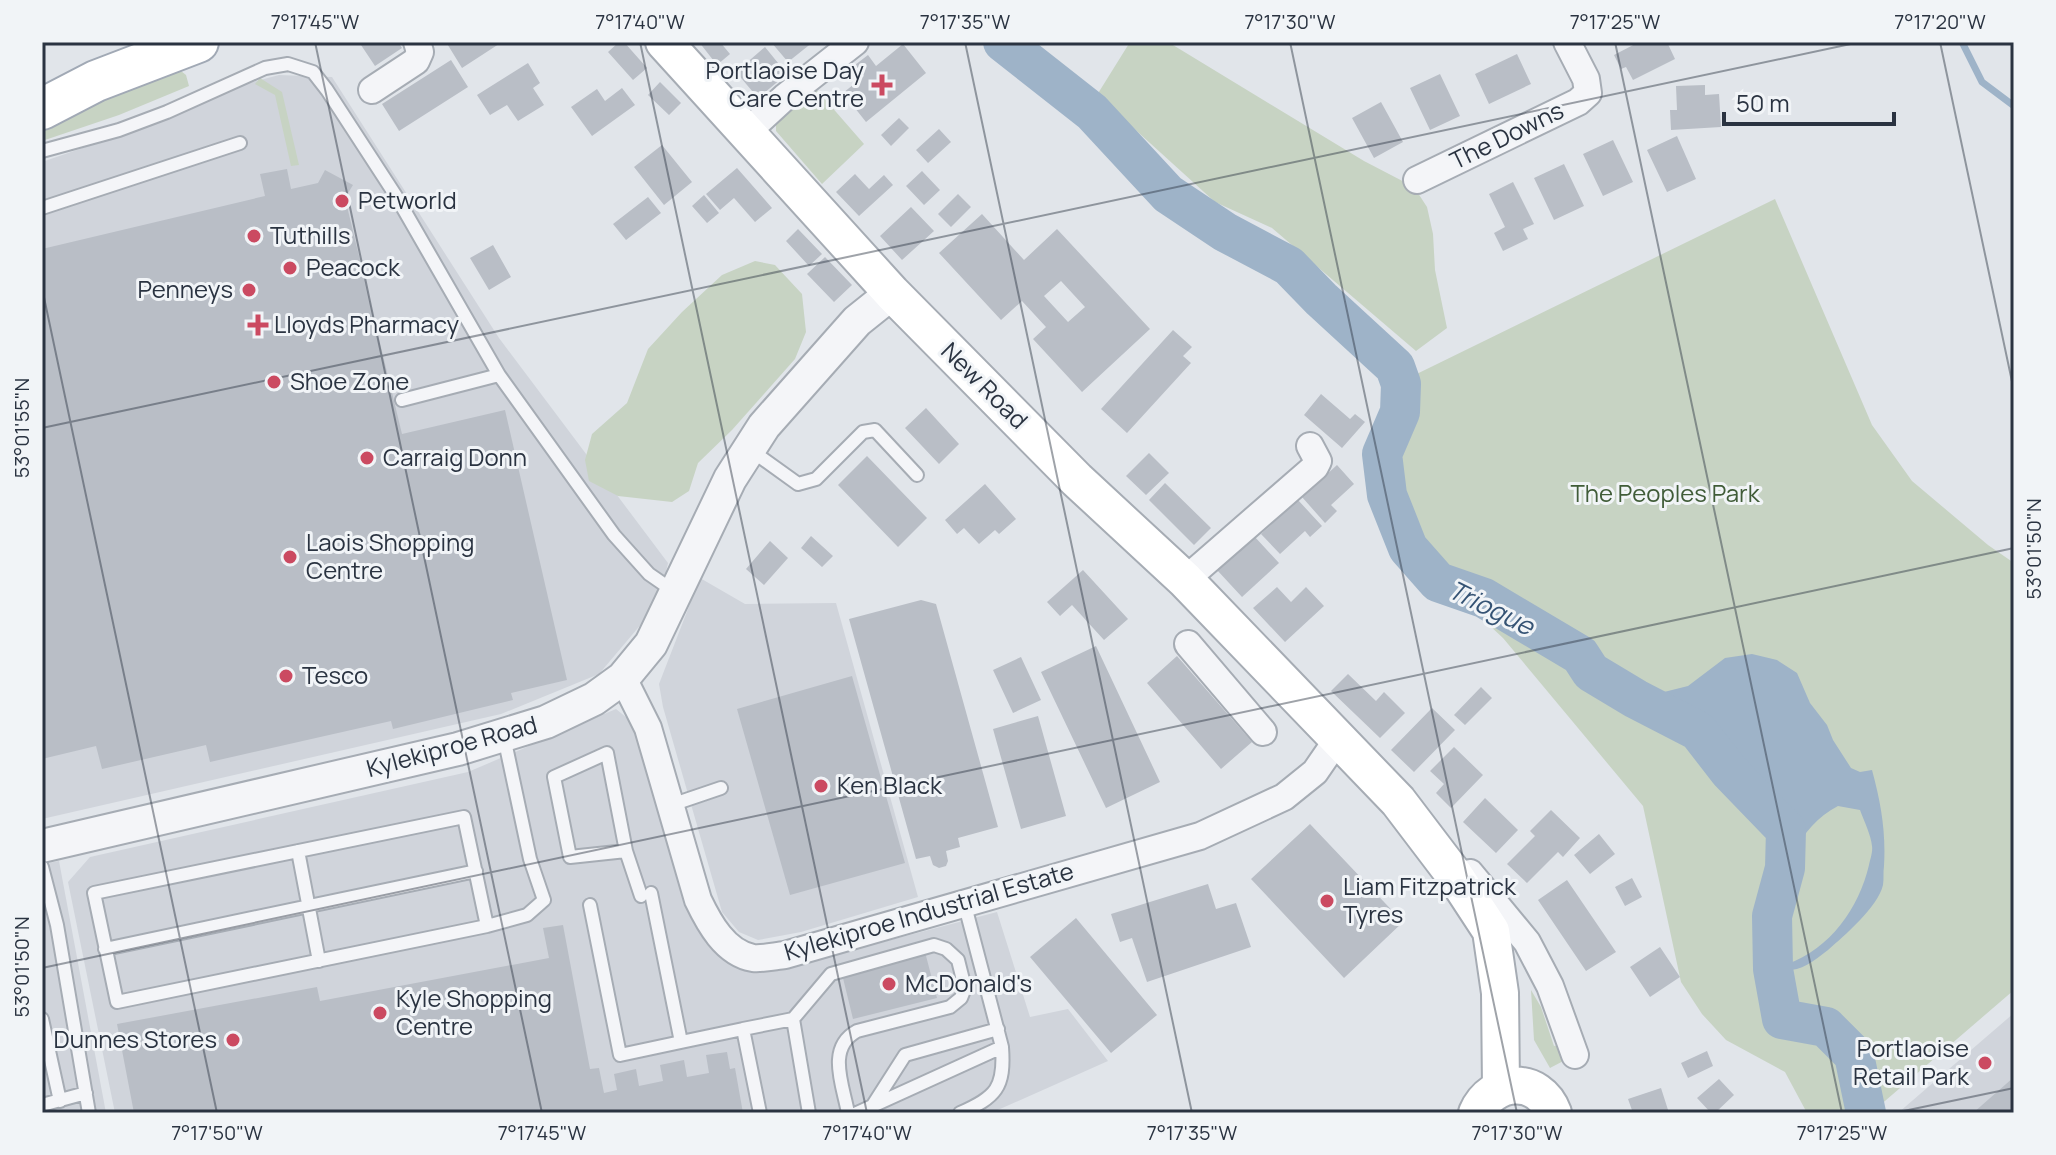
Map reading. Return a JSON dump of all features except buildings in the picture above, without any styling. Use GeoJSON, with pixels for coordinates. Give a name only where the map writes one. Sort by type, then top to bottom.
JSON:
{"type":"FeatureCollection","features":[{"type":"Feature","properties":{"kind":"main road"},"geometry":{"type":"LineString","coordinates":[[42,109],[96,81],[198,42]]}},
{"type":"Feature","properties":{"kind":"main road","name":"New Road"},"geometry":{"type":"LineString","coordinates":[[664,42],[892,293],[1077,480],[1185,580],[1398,801],[1455,876],[1491,931],[1500,993],[1489,1100]]}},
{"type":"Feature","properties":{"kind":"main road"},"geometry":{"type":"LineString","coordinates":[[42,92],[96,81]]}},
{"type":"Feature","properties":{"kind":"main road"},"geometry":{"type":"LineString","coordinates":[[1489,1100],[1523,1085],[1543,1096],[1553,1113]]}},
{"type":"Feature","properties":{"kind":"street"},"geometry":{"type":"LineString","coordinates":[[372,90],[416,61],[420,52],[417,42]]}},
{"type":"Feature","properties":{"kind":"street"},"geometry":{"type":"LineString","coordinates":[[747,132],[785,97],[855,42]]}},
{"type":"Feature","properties":{"kind":"street","name":"The Downs"},"geometry":{"type":"LineString","coordinates":[[1417,180],[1578,102],[1588,93],[1586,79],[1567,42]]}},
{"type":"Feature","properties":{"kind":"street","name":"Kylekiproe Road"},"geometry":{"type":"LineString","coordinates":[[42,846],[504,737],[546,722],[594,699],[623,678],[651,644],[730,479],[764,426],[857,321],[892,293]]}},
{"type":"Feature","properties":{"kind":"street"},"geometry":{"type":"LineString","coordinates":[[1185,580],[1315,467],[1318,461],[1310,446]]}},
{"type":"Feature","properties":{"kind":"street"},"geometry":{"type":"LineString","coordinates":[[1217,678],[1242,640]]}},
{"type":"Feature","properties":{"kind":"street"},"geometry":{"type":"LineString","coordinates":[[1188,644],[1263,732]]}},
{"type":"Feature","properties":{"kind":"street","name":"Kylekiproe Industrial Estate"},"geometry":{"type":"LineString","coordinates":[[623,678],[648,728],[698,900],[707,920],[726,944],[752,958],[785,955],[1200,836],[1284,797],[1315,772],[1337,740]]}},
{"type":"Feature","properties":{"kind":"street"},"geometry":{"type":"LineString","coordinates":[[1455,876],[1470,872],[1527,942],[1550,986],[1575,1055]]}},
{"type":"Feature","properties":{"kind":"lane"},"geometry":{"type":"LineString","coordinates":[[42,151],[119,130],[265,68],[288,64],[313,72],[396,196],[499,375],[614,535],[649,574],[675,592]]}},
{"type":"Feature","properties":{"kind":"lane"},"geometry":{"type":"LineString","coordinates":[[42,208],[240,143]]}},
{"type":"Feature","properties":{"kind":"lane"},"geometry":{"type":"LineString","coordinates":[[402,400],[499,375]]}},
{"type":"Feature","properties":{"kind":"lane"},"geometry":{"type":"LineString","coordinates":[[749,449],[798,484],[816,479],[863,432],[875,430],[917,475]]}},
{"type":"Feature","properties":{"kind":"lane"},"geometry":{"type":"LineString","coordinates":[[487,926],[464,817],[94,893],[117,1002],[487,926],[527,915],[544,900],[530,859],[504,737]]}},
{"type":"Feature","properties":{"kind":"lane"},"geometry":{"type":"LineString","coordinates":[[626,851],[570,857],[554,777],[607,753],[626,851],[646,894],[681,1042]]}},
{"type":"Feature","properties":{"kind":"lane"},"geometry":{"type":"LineString","coordinates":[[671,805],[721,788]]}},
{"type":"Feature","properties":{"kind":"lane"},"geometry":{"type":"LineString","coordinates":[[298,851],[319,961]]}},
{"type":"Feature","properties":{"kind":"lane"},"geometry":{"type":"LineString","coordinates":[[42,867],[57,925],[89,1113]]}},
{"type":"Feature","properties":{"kind":"lane"},"geometry":{"type":"LineString","coordinates":[[105,949],[476,871]]}},
{"type":"Feature","properties":{"kind":"lane"},"geometry":{"type":"LineString","coordinates":[[960,1113],[983,1102],[998,1089],[1004,1069],[998,1029],[964,902]]}},
{"type":"Feature","properties":{"kind":"lane"},"geometry":{"type":"LineString","coordinates":[[590,905],[620,1055],[793,1019],[831,974],[934,945],[946,949],[958,960],[965,988],[961,998],[950,1007],[857,1031],[846,1037],[840,1046],[838,1058],[848,1113]]}},
{"type":"Feature","properties":{"kind":"lane"},"geometry":{"type":"LineString","coordinates":[[42,1019],[60,1101]]}},
{"type":"Feature","properties":{"kind":"lane"},"geometry":{"type":"LineString","coordinates":[[793,1019],[809,1113]]}},
{"type":"Feature","properties":{"kind":"lane"},"geometry":{"type":"LineString","coordinates":[[743,1029],[760,1113]]}},
{"type":"Feature","properties":{"kind":"lane"},"geometry":{"type":"LineString","coordinates":[[873,1105],[905,1055],[998,1029]]}},
{"type":"Feature","properties":{"kind":"lane"},"geometry":{"type":"LineString","coordinates":[[857,1113],[1002,1047]]}},
{"type":"Feature","properties":{"kind":"lane"},"geometry":{"type":"LineString","coordinates":[[42,1105],[86,1093]]}},
{"type":"Feature","properties":{"kind":"shaded area","name":"Laois Shopping Centre"},"geometry":{"type":"Polygon","coordinates":[[[279,75],[332,77],[499,338],[668,563],[659,603],[599,674],[501,714],[42,819],[42,162],[126,133],[238,86],[279,75]]]}},
{"type":"Feature","properties":{"kind":"shaded area"},"geometry":{"type":"Polygon","coordinates":[[[700,578],[745,604],[836,603],[918,897],[801,932],[758,940],[739,932],[722,912],[659,684],[700,578]]]}},
{"type":"Feature","properties":{"kind":"shaded area","name":"Kyle Shopping Centre"},"geometry":{"type":"Polygon","coordinates":[[[616,709],[632,722],[655,780],[706,932],[792,966],[997,912],[1030,1017],[1068,1009],[1108,1061],[991,1113],[115,1113],[68,882],[90,857],[468,772],[616,709]]]}},
{"type":"Feature","properties":{"kind":"shaded area"},"geometry":{"type":"Polygon","coordinates":[[[59,861],[106,1113],[42,1113],[42,864],[59,861]]]}},
{"type":"Feature","properties":{"kind":"shaded area","name":"Portlaoise Retail Park"},"geometry":{"type":"Polygon","coordinates":[[[2014,1013],[2014,1113],[1898,1113],[2014,1013]]]}},
{"type":"Feature","properties":{"kind":"green space"},"geometry":{"type":"Polygon","coordinates":[[[1130,42],[1168,42],[1364,161],[1414,187],[1427,207],[1447,328],[1416,351],[1272,228],[1215,202],[1097,95],[1130,42]]]}},
{"type":"Feature","properties":{"kind":"green space"},"geometry":{"type":"Polygon","coordinates":[[[181,71],[186,75],[189,86],[119,115],[42,141],[42,118],[181,71]]]}},
{"type":"Feature","properties":{"kind":"green space"},"geometry":{"type":"Polygon","coordinates":[[[260,78],[282,92],[299,165],[291,166],[275,95],[255,84],[260,78]]]}},
{"type":"Feature","properties":{"kind":"green space"},"geometry":{"type":"Polygon","coordinates":[[[816,89],[864,144],[822,184],[776,131],[780,117],[816,89]]]}},
{"type":"Feature","properties":{"kind":"green space","name":"The Peoples Park"},"geometry":{"type":"Polygon","coordinates":[[[1775,199],[1872,425],[1912,481],[2014,563],[2014,990],[1871,1113],[1807,1113],[1785,1072],[1726,1040],[1702,1014],[1681,982],[1643,806],[1503,638],[1461,599],[1433,587],[1401,551],[1371,487],[1374,443],[1386,389],[1775,199]]]}},
{"type":"Feature","properties":{"kind":"green space"},"geometry":{"type":"Polygon","coordinates":[[[755,261],[775,265],[802,294],[806,332],[795,359],[698,463],[689,491],[672,502],[618,496],[589,481],[585,460],[592,434],[627,403],[648,349],[722,275],[755,261]]]}},
{"type":"Feature","properties":{"kind":"green space"},"geometry":{"type":"Polygon","coordinates":[[[1531,990],[1541,1007],[1554,1046],[1564,1044],[1569,1058],[1550,1068],[1534,1040],[1531,990]]]}},
{"type":"Feature","properties":{"kind":"water"},"geometry":{"type":"Polygon","coordinates":[[[1752,654],[1777,660],[1797,673],[1810,703],[1827,725],[1851,768],[1860,772],[1872,770],[1878,794],[1884,841],[1880,894],[1868,912],[1843,937],[1815,960],[1796,969],[1773,969],[1772,916],[1785,868],[1786,830],[1729,771],[1698,731],[1636,699],[1688,686],[1725,658],[1752,654]],[[1838,806],[1820,818],[1794,852],[1786,872],[1778,915],[1777,958],[1787,964],[1817,948],[1829,937],[1858,896],[1872,848],[1860,810],[1838,806]]]}},
{"type":"Feature","properties":{"kind":"waterway","name":"Triogue"},"geometry":{"type":"LineString","coordinates":[[1003,42],[1092,112],[1168,194],[1225,232],[1289,266],[1395,367],[1401,384],[1400,412],[1382,454],[1387,495],[1408,548],[1438,582],[1484,598],[1580,655],[1591,672],[1698,731],[1729,771],[1786,830],[1785,868],[1772,916],[1773,969],[1782,1019],[1826,1027],[1854,1055],[1866,1113]]}},
{"type":"Feature","properties":{"kind":"waterway"},"geometry":{"type":"LineString","coordinates":[[1962,42],[1982,82],[2014,106]]}},
{"type":"Feature","properties":{"kind":"place","name":"Portlaoise Day Care Centre"},"geometry":{"type":"Point","coordinates":[882,85]}},
{"type":"Feature","properties":{"kind":"place","name":"Petworld"},"geometry":{"type":"Point","coordinates":[342,201]}},
{"type":"Feature","properties":{"kind":"place","name":"Tuthills"},"geometry":{"type":"Point","coordinates":[254,236]}},
{"type":"Feature","properties":{"kind":"place","name":"Peacock"},"geometry":{"type":"Point","coordinates":[290,268]}},
{"type":"Feature","properties":{"kind":"place","name":"Penneys"},"geometry":{"type":"Point","coordinates":[249,290]}},
{"type":"Feature","properties":{"kind":"place","name":"Lloyds Pharmacy"},"geometry":{"type":"Point","coordinates":[258,325]}},
{"type":"Feature","properties":{"kind":"place","name":"Shoe Zone"},"geometry":{"type":"Point","coordinates":[274,382]}},
{"type":"Feature","properties":{"kind":"place","name":"Carraig Donn"},"geometry":{"type":"Point","coordinates":[367,458]}},
{"type":"Feature","properties":{"kind":"place","name":"Laois Shopping Centre"},"geometry":{"type":"Point","coordinates":[290,557]}},
{"type":"Feature","properties":{"kind":"place","name":"Tesco"},"geometry":{"type":"Point","coordinates":[286,676]}},
{"type":"Feature","properties":{"kind":"place","name":"Ken Black"},"geometry":{"type":"Point","coordinates":[821,786]}},
{"type":"Feature","properties":{"kind":"place","name":"Liam Fitzpatrick Tyres"},"geometry":{"type":"Point","coordinates":[1327,901]}},
{"type":"Feature","properties":{"kind":"place","name":"McDonald's"},"geometry":{"type":"Point","coordinates":[889,984]}},
{"type":"Feature","properties":{"kind":"place","name":"Kyle Shopping Centre"},"geometry":{"type":"Point","coordinates":[380,1013]}},
{"type":"Feature","properties":{"kind":"place","name":"Dunnes Stores"},"geometry":{"type":"Point","coordinates":[233,1040]}},
{"type":"Feature","properties":{"kind":"place","name":"Portlaoise Retail Park"},"geometry":{"type":"Point","coordinates":[1985,1063]}}]}
